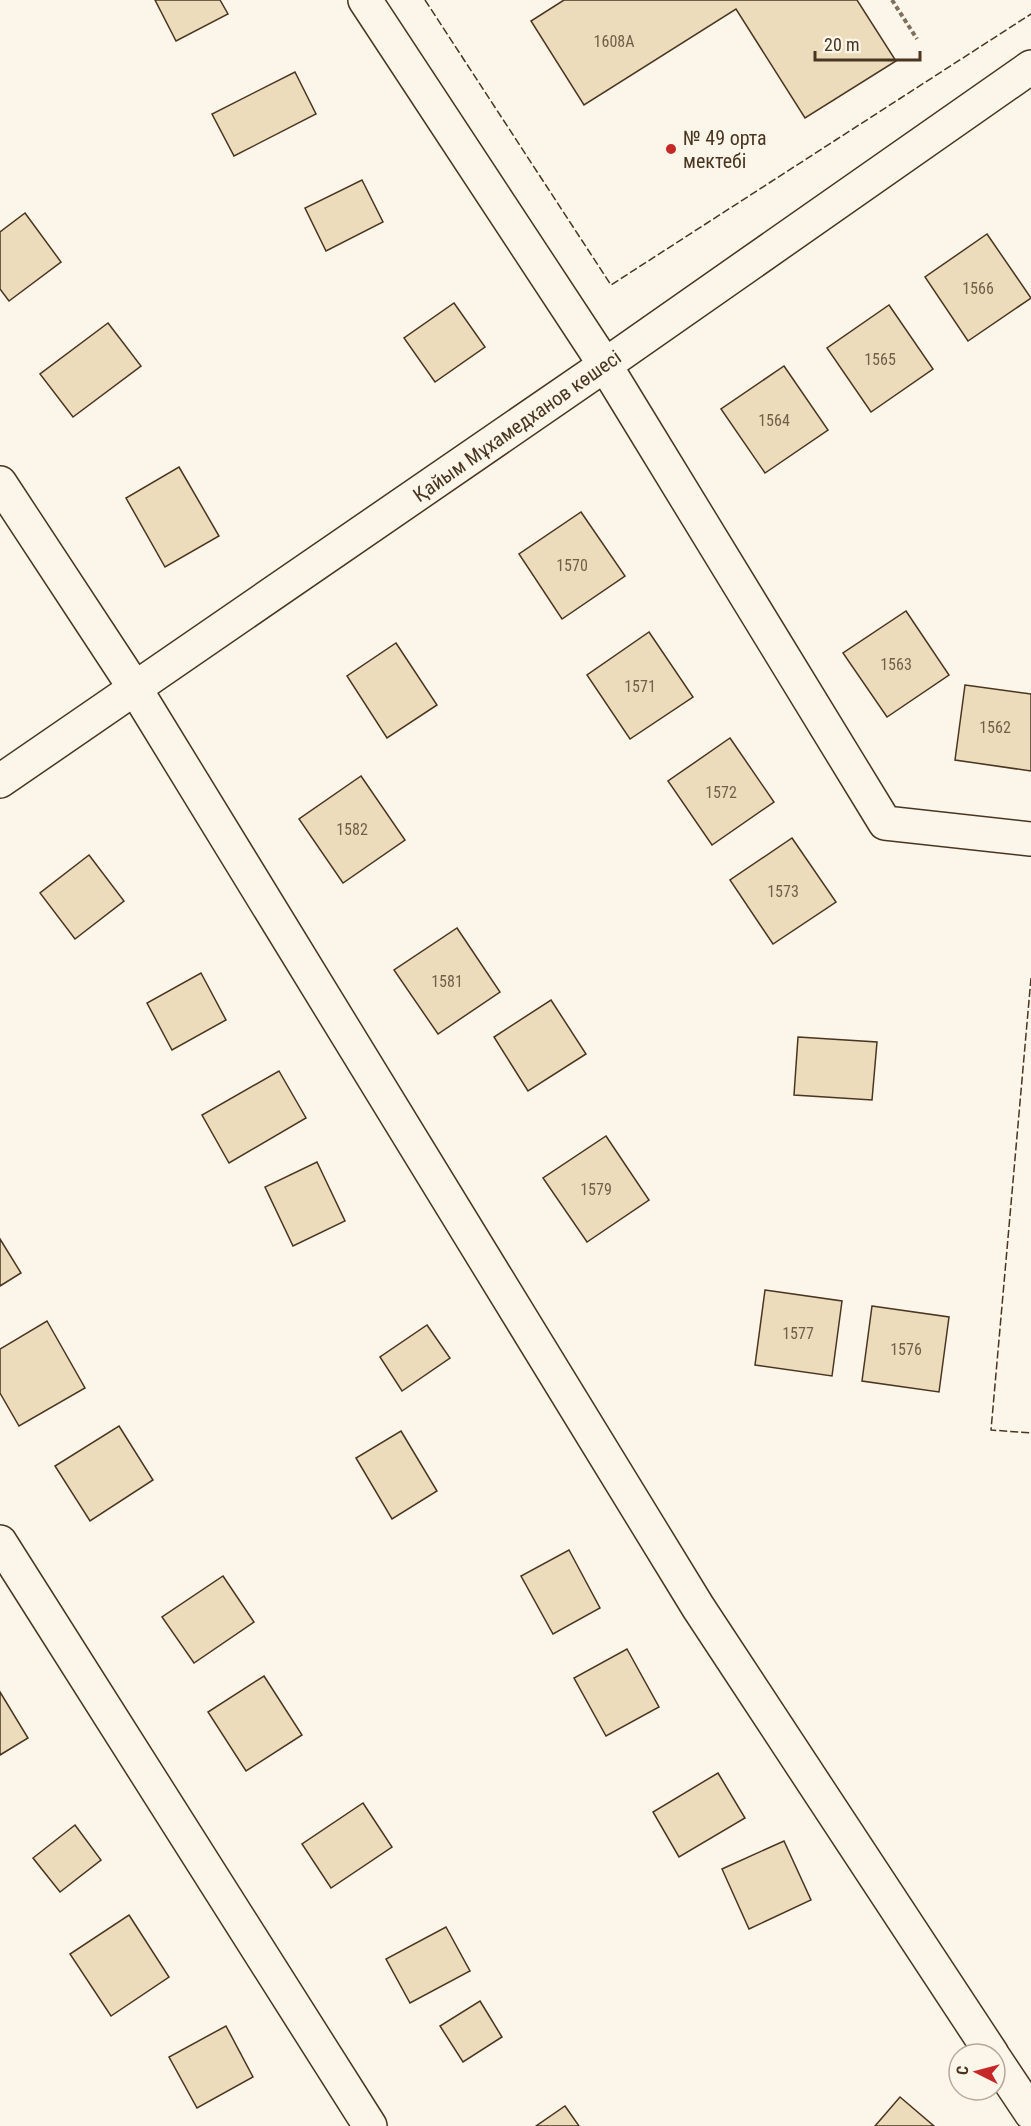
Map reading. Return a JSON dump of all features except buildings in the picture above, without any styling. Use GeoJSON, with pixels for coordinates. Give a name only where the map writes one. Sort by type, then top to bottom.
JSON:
{"type":"FeatureCollection","features":[{"type":"Feature","properties":{"kind":"street"},"geometry":{"type":"LineString","coordinates":[[364,0],[605,365],[885,823],[1031,839]]}},
{"type":"Feature","properties":{"kind":"street","name":"Қайым Мұхамедханов көшесі"},"geometry":{"type":"LineString","coordinates":[[0,782],[605,365],[1031,67]]}},
{"type":"Feature","properties":{"kind":"street"},"geometry":{"type":"LineString","coordinates":[[0,483],[136,690],[698,1606],[984,2042]]}},
{"type":"Feature","properties":{"kind":"street"},"geometry":{"type":"LineString","coordinates":[[0,1542],[370,2126]]}},
{"type":"Feature","properties":{"kind":"street"},"geometry":{"type":"LineString","coordinates":[[1007,2077],[1031,2113]]}},
{"type":"Feature","properties":{"kind":"path"},"geometry":{"type":"LineString","coordinates":[[892,0],[917,39]]}},
{"type":"Feature","properties":{"kind":"fence"},"geometry":{"type":"LineString","coordinates":[[425,0],[611,285],[1031,14]]}},
{"type":"Feature","properties":{"kind":"fence"},"geometry":{"type":"LineString","coordinates":[[1031,978],[991,1430],[1031,1433]]}},
{"type":"Feature","properties":{"kind":"place","name":"№ 49 орта мектебі"},"geometry":{"type":"Point","coordinates":[671,149]}}]}
